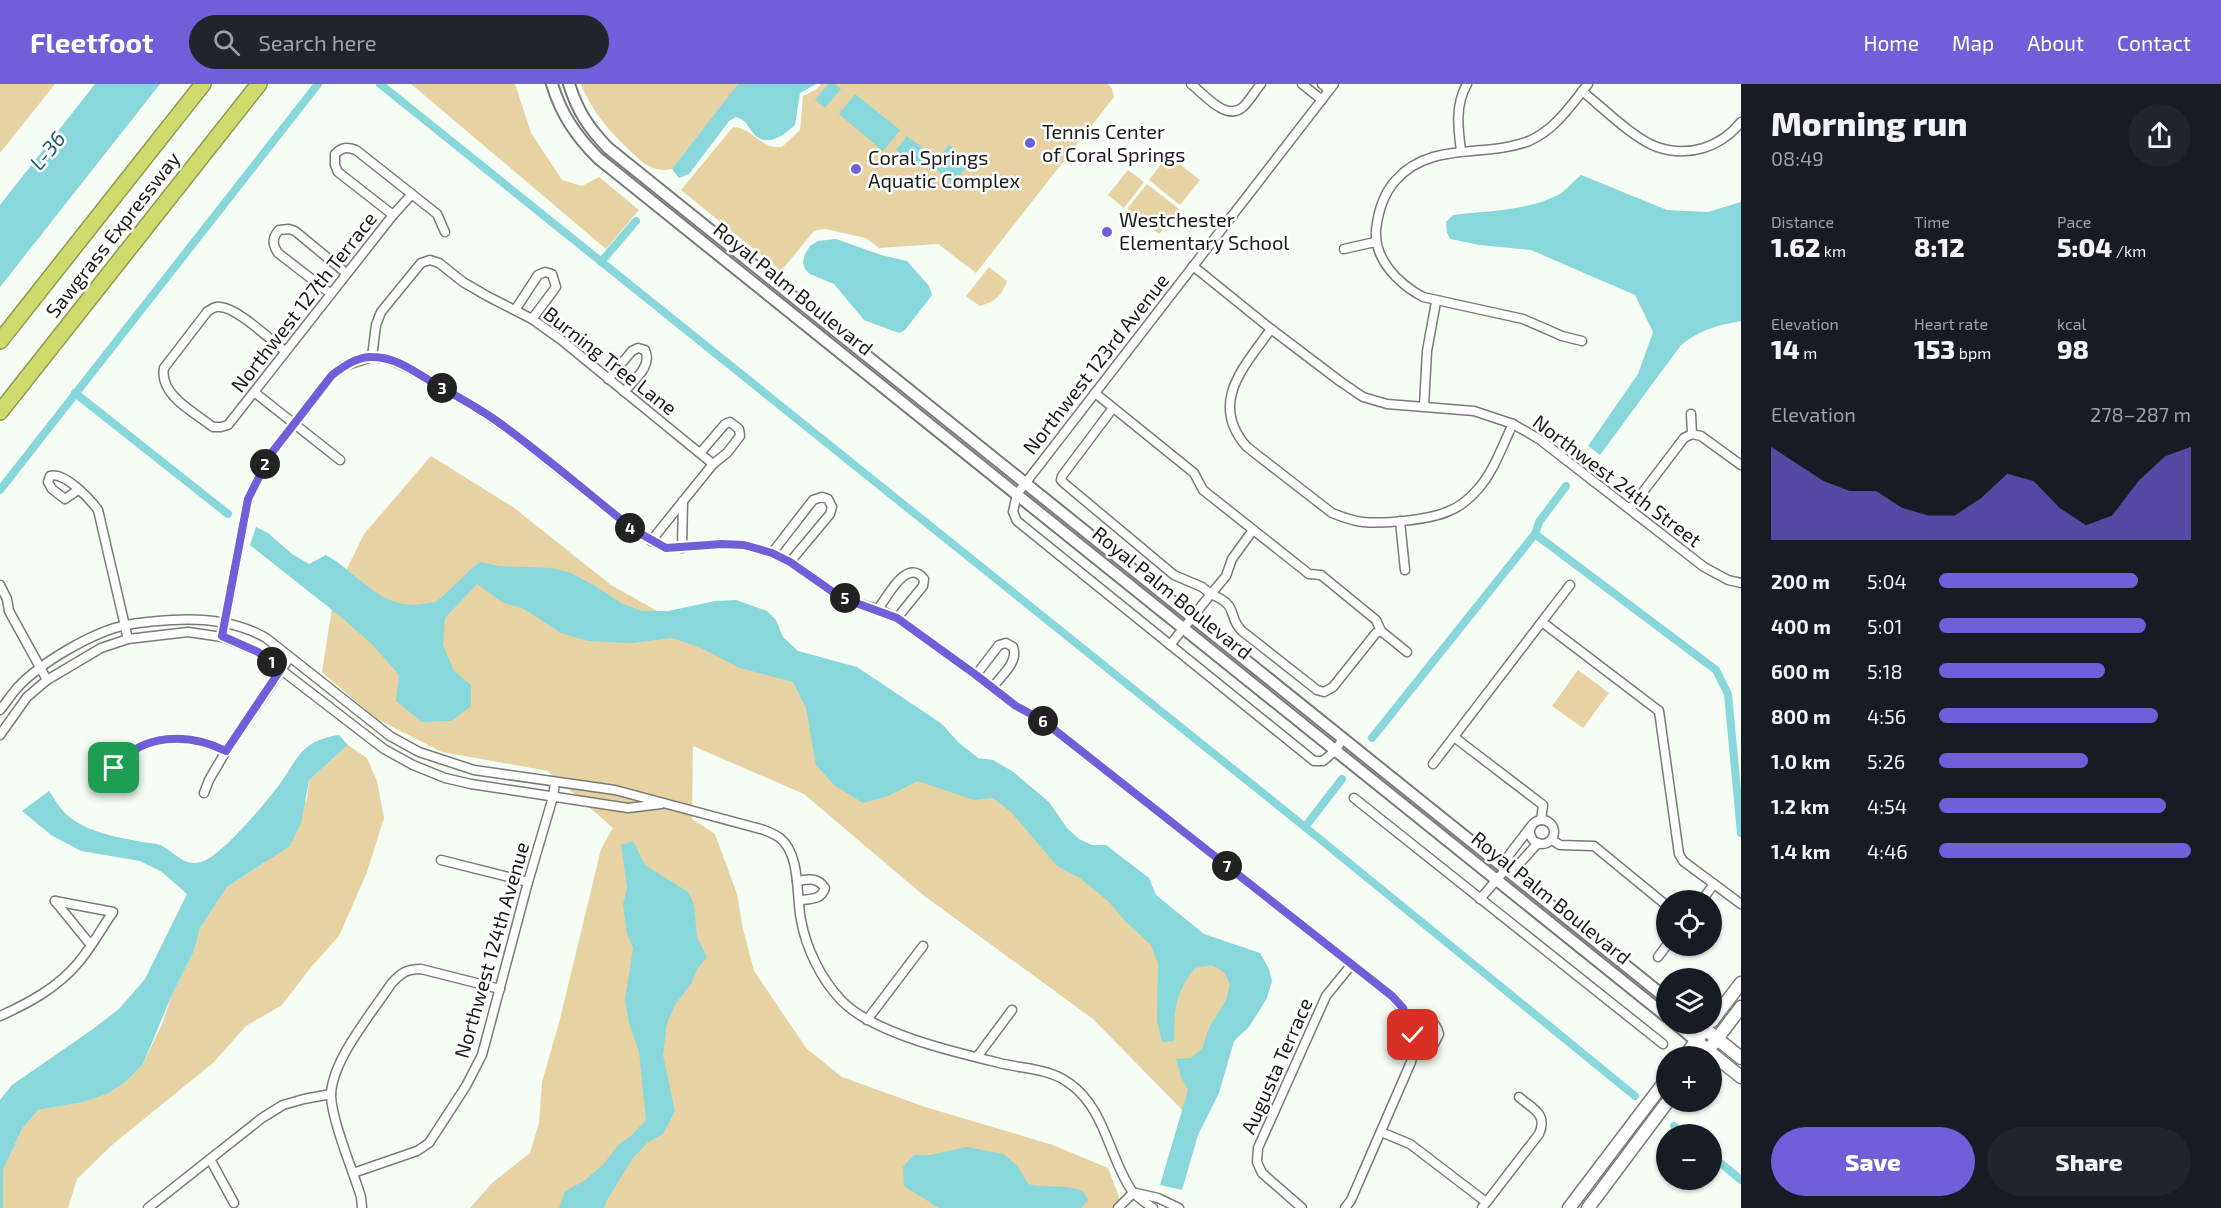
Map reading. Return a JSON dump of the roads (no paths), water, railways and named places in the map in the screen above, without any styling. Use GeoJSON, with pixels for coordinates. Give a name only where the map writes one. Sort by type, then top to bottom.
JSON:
{"type":"FeatureCollection","features":[{"type":"Feature","properties":{"kind":"highway","name":"Sawgrass Expressway"},"geometry":{"type":"LineString","coordinates":[[0,341],[203,84]]}},
{"type":"Feature","properties":{"kind":"highway","name":"Sawgrass Expressway"},"geometry":{"type":"LineString","coordinates":[[0,412],[259,84]]}},
{"type":"Feature","properties":{"kind":"main road"},"geometry":{"type":"LineString","coordinates":[[1722,1005],[1741,983]]}},
{"type":"Feature","properties":{"kind":"main road"},"geometry":{"type":"LineString","coordinates":[[1712,1046],[1741,1007]]}},
{"type":"Feature","properties":{"kind":"main road"},"geometry":{"type":"LineString","coordinates":[[1692,1046],[1700,1034]]}},
{"type":"Feature","properties":{"kind":"main road"},"geometry":{"type":"LineString","coordinates":[[1713,1034],[1741,1058]]}},
{"type":"Feature","properties":{"kind":"main road"},"geometry":{"type":"LineString","coordinates":[[1696,1041],[1700,1046]]}},
{"type":"Feature","properties":{"kind":"main road"},"geometry":{"type":"LineString","coordinates":[[1722,1064],[1741,1077]]}},
{"type":"Feature","properties":{"kind":"main road"},"geometry":{"type":"LineString","coordinates":[[1569,1208],[1656,1093]]}},
{"type":"Feature","properties":{"kind":"main road"},"geometry":{"type":"LineString","coordinates":[[1588,1208],[1660,1112]]}},
{"type":"Feature","properties":{"kind":"street","name":"Royal Palm Boulevard"},"geometry":{"type":"LineString","coordinates":[[552,84],[562,114],[578,137],[598,158],[1656,1008]]}},
{"type":"Feature","properties":{"kind":"street","name":"Royal Palm Boulevard"},"geometry":{"type":"LineString","coordinates":[[569,84],[576,106],[589,128],[608,148],[1656,990]]}},
{"type":"Feature","properties":{"kind":"street"},"geometry":{"type":"LineString","coordinates":[[1191,84],[1225,111],[1235,112],[1243,107],[1261,84]]}},
{"type":"Feature","properties":{"kind":"street"},"geometry":{"type":"LineString","coordinates":[[1302,84],[1322,100]]}},
{"type":"Feature","properties":{"kind":"street"},"geometry":{"type":"LineString","coordinates":[[1461,151],[1459,104],[1467,84]]}},
{"type":"Feature","properties":{"kind":"street","name":"Northwest 123rd Avenue"},"geometry":{"type":"LineString","coordinates":[[1017,494],[1322,100],[1328,86]]}},
{"type":"Feature","properties":{"kind":"street"},"geometry":{"type":"LineString","coordinates":[[1582,341],[1562,336],[1523,319],[1436,302],[1409,289],[1394,276],[1375,242],[1377,216],[1389,187],[1403,172],[1417,162],[1461,151],[1503,147],[1529,141],[1549,130],[1585,87],[1637,135],[1656,147],[1675,151],[1696,151],[1715,145],[1731,134],[1741,122]]}},
{"type":"Feature","properties":{"kind":"street"},"geometry":{"type":"LineString","coordinates":[[393,215],[338,172],[335,165],[335,154],[340,149],[348,147],[356,150],[437,214],[444,232]]}},
{"type":"Feature","properties":{"kind":"street","name":"Northwest 127th Terrace"},"geometry":{"type":"LineString","coordinates":[[285,351],[233,311],[213,307],[164,368],[162,375],[168,391],[213,426],[228,425],[346,273],[412,195]]}},
{"type":"Feature","properties":{"kind":"street"},"geometry":{"type":"LineString","coordinates":[[331,294],[278,253],[273,246],[274,236],[279,230],[295,231],[346,273]]}},
{"type":"Feature","properties":{"kind":"street"},"geometry":{"type":"LineString","coordinates":[[1344,249],[1375,242]]}},
{"type":"Feature","properties":{"kind":"street","name":"Burning Tree Lane"},"geometry":{"type":"LineString","coordinates":[[372,357],[376,325],[381,312],[421,262],[430,260],[439,263],[471,287],[532,319],[560,339],[713,464]]}},
{"type":"Feature","properties":{"kind":"street","name":"Northwest 24th Street"},"geometry":{"type":"LineString","coordinates":[[1193,266],[1341,382],[1364,397],[1387,404],[1474,411],[1513,424],[1539,439],[1704,567],[1728,580],[1741,583]]}},
{"type":"Feature","properties":{"kind":"street"},"geometry":{"type":"LineString","coordinates":[[515,310],[538,275],[545,272],[552,274],[556,287],[532,319]]}},
{"type":"Feature","properties":{"kind":"street"},"geometry":{"type":"LineString","coordinates":[[1424,406],[1428,351],[1436,302]]}},
{"type":"Feature","properties":{"kind":"street"},"geometry":{"type":"LineString","coordinates":[[1272,329],[1241,371],[1232,390],[1230,417],[1238,437],[1247,447],[1332,513],[1364,522],[1400,521],[1449,511],[1479,488],[1490,472],[1513,424]]}},
{"type":"Feature","properties":{"kind":"street"},"geometry":{"type":"LineString","coordinates":[[608,380],[632,351],[638,348],[645,350],[648,357],[647,364],[624,392]]}},
{"type":"Feature","properties":{"kind":"street"},"geometry":{"type":"LineString","coordinates":[[222,636],[248,499],[270,455],[332,375],[344,366],[372,357],[388,359],[410,369],[480,410],[512,432],[634,530],[666,548],[722,544],[744,545],[772,553],[790,562],[833,592],[897,618],[1016,706],[1042,720],[1352,964],[1392,996],[1403,1008],[1409,1021],[1414,1049],[1381,1132],[1351,1200],[1345,1208]]}},
{"type":"Feature","properties":{"kind":"street"},"geometry":{"type":"LineString","coordinates":[[254,392],[340,460]]}},
{"type":"Feature","properties":{"kind":"street"},"geometry":{"type":"LineString","coordinates":[[1095,393],[1194,473],[1203,490],[1309,574],[1321,575],[1376,620],[1381,631],[1407,652]]}},
{"type":"Feature","properties":{"kind":"street"},"geometry":{"type":"LineString","coordinates":[[1113,408],[1061,480],[1174,575],[1202,587],[1227,603],[1242,631],[1321,692],[1331,689],[1376,633],[1381,631]]}},
{"type":"Feature","properties":{"kind":"street"},"geometry":{"type":"LineString","coordinates":[[1691,414],[1692,434]]}},
{"type":"Feature","properties":{"kind":"street"},"geometry":{"type":"LineString","coordinates":[[651,540],[713,464],[727,453],[740,436],[736,424],[730,422],[725,424],[701,452]]}},
{"type":"Feature","properties":{"kind":"street"},"geometry":{"type":"LineString","coordinates":[[1630,509],[1684,438],[1692,434],[1701,436],[1741,465]]}},
{"type":"Feature","properties":{"kind":"street"},"geometry":{"type":"LineString","coordinates":[[78,490],[98,510],[129,639]]}},
{"type":"Feature","properties":{"kind":"street"},"geometry":{"type":"LineString","coordinates":[[1017,494],[1013,512],[1017,521],[1314,761],[1323,761],[1336,750],[1343,738]]}},
{"type":"Feature","properties":{"kind":"street"},"geometry":{"type":"LineString","coordinates":[[772,553],[813,500],[822,497],[828,499],[832,507],[830,514],[790,562]]}},
{"type":"Feature","properties":{"kind":"street"},"geometry":{"type":"LineString","coordinates":[[682,548],[683,500]]}},
{"type":"Feature","properties":{"kind":"street"},"geometry":{"type":"LineString","coordinates":[[1400,521],[1405,570]]}},
{"type":"Feature","properties":{"kind":"street"},"geometry":{"type":"LineString","coordinates":[[1170,645],[1226,576],[1232,559],[1253,530]]}},
{"type":"Feature","properties":{"kind":"street"},"geometry":{"type":"LineString","coordinates":[[878,609],[904,574],[912,572],[920,574],[924,579],[923,586],[897,618]]}},
{"type":"Feature","properties":{"kind":"street"},"geometry":{"type":"LineString","coordinates":[[0,585],[7,598],[4,609],[47,680]]}},
{"type":"Feature","properties":{"kind":"street"},"geometry":{"type":"LineString","coordinates":[[1433,764],[1570,585]]}},
{"type":"Feature","properties":{"kind":"street"},"geometry":{"type":"LineString","coordinates":[[0,710],[18,687],[41,668],[96,636],[125,625],[192,619],[224,623],[253,631],[266,638],[390,736],[419,752],[474,770],[615,790],[764,830],[780,838],[789,850],[797,881],[800,919],[809,948],[823,976],[842,1001],[867,1020],[888,1031],[977,1057],[1053,1074],[1068,1082],[1096,1111],[1133,1192],[1153,1208]]}},
{"type":"Feature","properties":{"kind":"street"},"geometry":{"type":"LineString","coordinates":[[1542,622],[1659,711],[1679,854],[1683,861],[1741,904]]}},
{"type":"Feature","properties":{"kind":"street"},"geometry":{"type":"LineString","coordinates":[[0,735],[27,697],[47,680],[101,648],[129,639],[188,632],[222,636],[258,652],[384,749],[413,765],[445,778],[628,808],[668,804]]}},
{"type":"Feature","properties":{"kind":"street"},"geometry":{"type":"LineString","coordinates":[[976,675],[999,645],[1006,643],[1013,647],[1016,653],[1014,660],[992,688]]}},
{"type":"Feature","properties":{"kind":"street"},"geometry":{"type":"LineString","coordinates":[[204,793],[226,751],[290,657]]}},
{"type":"Feature","properties":{"kind":"street"},"geometry":{"type":"LineString","coordinates":[[1454,737],[1543,805],[1540,820]]}},
{"type":"Feature","properties":{"kind":"street"},"geometry":{"type":"LineString","coordinates":[[114,768],[131,751],[162,740],[195,739],[209,742],[226,751]]}},
{"type":"Feature","properties":{"kind":"street","name":"Northwest 124th Avenue"},"geometry":{"type":"LineString","coordinates":[[353,1173],[417,1151],[429,1143],[466,1086],[482,1055],[553,797],[555,782]]}},
{"type":"Feature","properties":{"kind":"street"},"geometry":{"type":"LineString","coordinates":[[1354,798],[1663,1044]]}},
{"type":"Feature","properties":{"kind":"street"},"geometry":{"type":"LineString","coordinates":[[1506,869],[1509,855],[1532,825],[1540,820],[1549,822],[1553,828],[1552,840]]}},
{"type":"Feature","properties":{"kind":"street"},"geometry":{"type":"LineString","coordinates":[[1532,825],[1530,833],[1534,841],[1546,844],[1552,840]]}},
{"type":"Feature","properties":{"kind":"street"},"geometry":{"type":"LineString","coordinates":[[1552,840],[1560,845],[1594,846],[1656,897]]}},
{"type":"Feature","properties":{"kind":"street"},"geometry":{"type":"LineString","coordinates":[[1480,899],[1506,869],[1519,864],[1538,843]]}},
{"type":"Feature","properties":{"kind":"street"},"geometry":{"type":"LineString","coordinates":[[441,860],[528,882]]}},
{"type":"Feature","properties":{"kind":"street"},"geometry":{"type":"LineString","coordinates":[[797,881],[813,879],[821,882],[825,888],[823,894],[816,899],[800,900]]}},
{"type":"Feature","properties":{"kind":"street"},"geometry":{"type":"LineString","coordinates":[[1710,890],[1714,884]]}},
{"type":"Feature","properties":{"kind":"street"},"geometry":{"type":"LineString","coordinates":[[0,1016],[41,996],[60,982],[79,963],[113,912],[55,901],[90,944]]}},
{"type":"Feature","properties":{"kind":"street"},"geometry":{"type":"LineString","coordinates":[[867,1020],[923,946]]}},
{"type":"Feature","properties":{"kind":"street","name":"Augusta Terrace"},"geometry":{"type":"LineString","coordinates":[[1302,1208],[1262,1173],[1257,1162],[1258,1148],[1326,996],[1352,964]]}},
{"type":"Feature","properties":{"kind":"street"},"geometry":{"type":"LineString","coordinates":[[362,1208],[361,1197],[334,1112],[331,1094],[340,1061],[400,973],[409,969],[421,969],[500,989]]}},
{"type":"Feature","properties":{"kind":"street"},"geometry":{"type":"LineString","coordinates":[[977,1057],[1012,1010]]}},
{"type":"Feature","properties":{"kind":"street"},"geometry":{"type":"LineString","coordinates":[[1409,1021],[1430,1020],[1437,1027],[1439,1034],[1433,1046],[1426,1049],[1414,1049]]}},
{"type":"Feature","properties":{"kind":"street"},"geometry":{"type":"LineString","coordinates":[[1688,1034],[1696,1041]]}},
{"type":"Feature","properties":{"kind":"street"},"geometry":{"type":"LineString","coordinates":[[148,1208],[261,1118],[283,1105],[331,1094]]}},
{"type":"Feature","properties":{"kind":"street"},"geometry":{"type":"LineString","coordinates":[[1381,1132],[1410,1144],[1484,1205],[1539,1134],[1543,1124],[1541,1115],[1519,1097]]}},
{"type":"Feature","properties":{"kind":"street"},"geometry":{"type":"LineString","coordinates":[[210,1159],[234,1203]]}},
{"type":"Feature","properties":{"kind":"street"},"geometry":{"type":"LineString","coordinates":[[1118,1208],[1133,1192]]}},
{"type":"Feature","properties":{"kind":"street"},"geometry":{"type":"LineString","coordinates":[[1133,1192],[1158,1198],[1179,1208]]}},
{"type":"Feature","properties":{"kind":"water","name":"L-36"},"geometry":{"type":"Polygon","coordinates":[[[95,84],[160,84],[0,287],[0,205],[95,84]]]}},
{"type":"Feature","properties":{"kind":"water"},"geometry":{"type":"Polygon","coordinates":[[[738,84],[816,84],[800,93],[795,125],[786,133],[775,139],[764,140],[758,138],[745,122],[736,117],[729,121],[689,174],[679,178],[672,169],[738,84]]]}},
{"type":"Feature","properties":{"kind":"water"},"geometry":{"type":"Polygon","coordinates":[[[828,84],[835,84],[841,89],[825,108],[815,100],[828,84]]]}},
{"type":"Feature","properties":{"kind":"water"},"geometry":{"type":"Polygon","coordinates":[[[855,94],[900,130],[883,151],[839,114],[855,94]]]}},
{"type":"Feature","properties":{"kind":"water"},"geometry":{"type":"Polygon","coordinates":[[[907,136],[928,152],[917,166],[896,150],[907,136]]]}},
{"type":"Feature","properties":{"kind":"water"},"geometry":{"type":"Polygon","coordinates":[[[949,145],[970,163],[953,184],[932,166],[949,145]]]}},
{"type":"Feature","properties":{"kind":"water"},"geometry":{"type":"Polygon","coordinates":[[[1581,175],[1667,210],[1708,212],[1741,202],[1741,321],[1709,329],[1681,345],[1600,455],[1588,446],[1638,374],[1653,332],[1635,295],[1531,250],[1480,245],[1450,239],[1446,222],[1453,215],[1521,207],[1548,200],[1560,194],[1581,175]]]}},
{"type":"Feature","properties":{"kind":"water"},"geometry":{"type":"Polygon","coordinates":[[[836,239],[881,255],[907,261],[929,286],[932,295],[905,330],[899,333],[864,320],[834,284],[810,274],[805,269],[803,262],[810,246],[818,241],[836,239]]]}},
{"type":"Feature","properties":{"kind":"water"},"geometry":{"type":"Polygon","coordinates":[[[256,527],[268,533],[292,554],[309,564],[326,555],[382,596],[407,605],[435,602],[480,562],[499,566],[552,568],[571,573],[621,603],[642,611],[668,611],[715,601],[736,600],[767,611],[776,620],[783,637],[798,651],[857,667],[942,724],[958,742],[978,758],[993,760],[1012,771],[1049,802],[1067,828],[1079,839],[1092,845],[1106,845],[1149,878],[1156,895],[1204,934],[1260,953],[1269,969],[1272,981],[1267,998],[1249,1027],[1234,1041],[1219,1093],[1198,1135],[1182,1190],[1160,1185],[1188,1090],[1181,1077],[1176,1059],[1191,1058],[1202,1049],[1209,1028],[1226,1000],[1230,984],[1224,972],[1212,965],[1195,968],[1183,986],[1177,1002],[1174,1041],[1162,1042],[1157,1021],[1158,964],[1151,945],[1124,920],[1109,902],[1080,878],[1057,866],[1011,812],[993,798],[974,800],[918,781],[888,796],[863,803],[834,785],[816,765],[806,708],[793,682],[740,668],[699,647],[672,638],[632,643],[588,641],[561,633],[524,609],[502,602],[477,584],[445,618],[443,645],[454,671],[471,685],[471,706],[451,721],[422,722],[396,701],[399,675],[373,645],[250,545],[256,527]]]}},
{"type":"Feature","properties":{"kind":"water"},"geometry":{"type":"Polygon","coordinates":[[[339,735],[348,745],[309,780],[301,823],[290,846],[227,887],[200,928],[194,951],[171,997],[143,1064],[127,1081],[107,1094],[83,1102],[38,1110],[22,1129],[3,1170],[3,1208],[0,1208],[0,1100],[12,1085],[119,1009],[145,979],[187,894],[162,872],[140,861],[81,851],[51,835],[22,811],[49,791],[65,813],[82,825],[112,836],[158,844],[184,860],[201,862],[218,851],[240,830],[270,797],[307,747],[325,738],[339,735]]]}},
{"type":"Feature","properties":{"kind":"water"},"geometry":{"type":"Polygon","coordinates":[[[633,841],[645,865],[688,892],[694,904],[697,937],[707,957],[697,969],[691,984],[676,1003],[667,1023],[663,1055],[675,1111],[663,1134],[647,1143],[633,1158],[604,1208],[559,1208],[565,1191],[584,1181],[603,1165],[618,1145],[632,1135],[646,1120],[639,1052],[629,1023],[625,1000],[633,948],[627,934],[623,905],[627,887],[621,845],[633,841]]]}},
{"type":"Feature","properties":{"kind":"water"},"geometry":{"type":"Polygon","coordinates":[[[967,1147],[1003,1154],[1017,1165],[1028,1184],[1076,1189],[1083,1191],[1088,1200],[1081,1208],[939,1208],[904,1186],[903,1167],[914,1155],[930,1155],[967,1147]]]}},
{"type":"Feature","properties":{"kind":"waterway"},"geometry":{"type":"LineString","coordinates":[[0,490],[318,84]]}},
{"type":"Feature","properties":{"kind":"waterway"},"geometry":{"type":"LineString","coordinates":[[380,84],[1305,827],[1635,1096]]}},
{"type":"Feature","properties":{"kind":"waterway"},"geometry":{"type":"LineString","coordinates":[[601,262],[636,221]]}},
{"type":"Feature","properties":{"kind":"waterway"},"geometry":{"type":"LineString","coordinates":[[75,393],[228,514]]}},
{"type":"Feature","properties":{"kind":"waterway"},"geometry":{"type":"LineString","coordinates":[[1535,534],[1539,522],[1566,486]]}},
{"type":"Feature","properties":{"kind":"waterway"},"geometry":{"type":"LineString","coordinates":[[1372,738],[1535,534],[1716,670],[1728,694],[1741,833]]}},
{"type":"Feature","properties":{"kind":"waterway"},"geometry":{"type":"LineString","coordinates":[[1305,827],[1342,779]]}},
{"type":"Feature","properties":{"kind":"waterway"},"geometry":{"type":"LineString","coordinates":[[1722,1164],[1741,1180]]}},
{"type":"Feature","properties":{"kind":"place","name":"Tennis Center of Coral Springs"},"geometry":{"type":"Point","coordinates":[1030,143]}},
{"type":"Feature","properties":{"kind":"place","name":"Coral Springs Aquatic Complex"},"geometry":{"type":"Point","coordinates":[856,169]}},
{"type":"Feature","properties":{"kind":"place","name":"Westchester Elementary School"},"geometry":{"type":"Point","coordinates":[1107,232]}}]}
